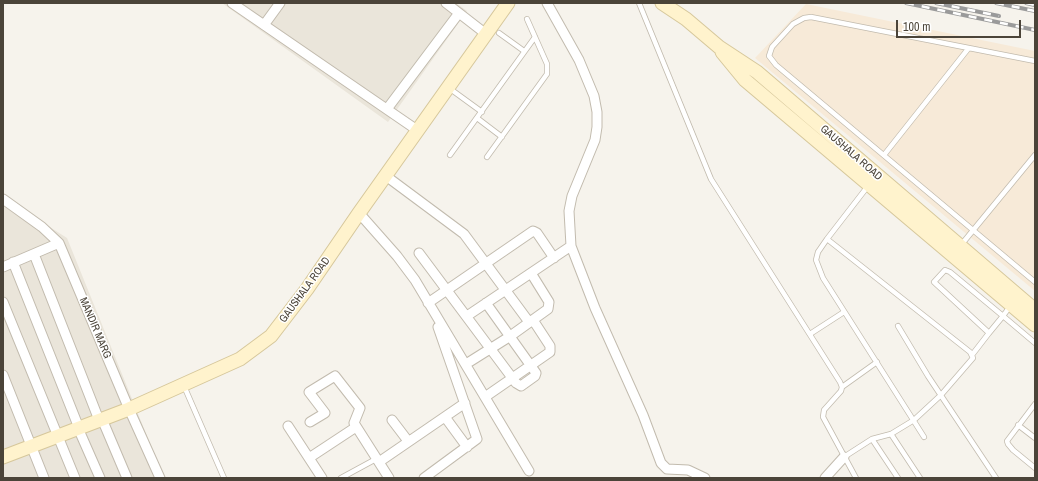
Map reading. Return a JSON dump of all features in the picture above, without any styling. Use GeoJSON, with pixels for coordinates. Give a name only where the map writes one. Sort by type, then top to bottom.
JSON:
{"type":"FeatureCollection","features":[{"type":"Feature","properties":{"kind":"street"},"geometry":{"type":"LineString","coordinates":[[232,3],[417,130]]}},
{"type":"Feature","properties":{"kind":"street"},"geometry":{"type":"LineString","coordinates":[[264,25],[280,3]]}},
{"type":"Feature","properties":{"kind":"street"},"geometry":{"type":"LineString","coordinates":[[446,3],[459,13],[492,33]]}},
{"type":"Feature","properties":{"kind":"street","name":"GAUSHALA ROAD"},"geometry":{"type":"LineString","coordinates":[[3,457],[129,409],[240,359],[271,336],[307,289],[448,87],[492,33],[508,3]]}},
{"type":"Feature","properties":{"kind":"street"},"geometry":{"type":"LineString","coordinates":[[547,3],[580,60],[594,96],[597,112],[595,140],[572,196],[569,211],[571,246],[595,308],[642,415],[661,463],[667,469],[688,470],[705,478]]}},
{"type":"Feature","properties":{"kind":"street","name":"GAUSHALA ROAD"},"geometry":{"type":"LineString","coordinates":[[662,3],[686,19],[719,47],[757,72],[957,251],[1035,310]]}},
{"type":"Feature","properties":{"kind":"street"},"geometry":{"type":"LineString","coordinates":[[387,109],[459,13]]}},
{"type":"Feature","properties":{"kind":"street"},"geometry":{"type":"LineString","coordinates":[[719,47],[733,67],[746,80],[869,185],[957,251],[1012,305],[1035,325]]}},
{"type":"Feature","properties":{"kind":"street"},"geometry":{"type":"LineString","coordinates":[[386,176],[457,228],[486,262],[551,349],[548,355],[532,366]]}},
{"type":"Feature","properties":{"kind":"street","name":"MANDIR MARG"},"geometry":{"type":"LineString","coordinates":[[3,199],[42,227],[59,243],[129,409],[160,478]]}},
{"type":"Feature","properties":{"kind":"street"},"geometry":{"type":"LineString","coordinates":[[359,213],[397,256],[466,364],[529,471]]}},
{"type":"Feature","properties":{"kind":"street"},"geometry":{"type":"LineString","coordinates":[[430,307],[447,290],[533,230],[537,233],[554,258]]}},
{"type":"Feature","properties":{"kind":"street"},"geometry":{"type":"LineString","coordinates":[[3,267],[59,243]]}},
{"type":"Feature","properties":{"kind":"street"},"geometry":{"type":"LineString","coordinates":[[467,316],[571,246]]}},
{"type":"Feature","properties":{"kind":"street"},"geometry":{"type":"LineString","coordinates":[[419,253],[467,316],[512,379],[518,386],[522,386],[535,376],[536,373],[486,304]]}},
{"type":"Feature","properties":{"kind":"street"},"geometry":{"type":"LineString","coordinates":[[34,254],[100,419],[127,478]]}},
{"type":"Feature","properties":{"kind":"street"},"geometry":{"type":"LineString","coordinates":[[14,262],[100,478]]}},
{"type":"Feature","properties":{"kind":"street"},"geometry":{"type":"LineString","coordinates":[[466,364],[509,337],[550,306],[532,273]]}},
{"type":"Feature","properties":{"kind":"street"},"geometry":{"type":"LineString","coordinates":[[3,302],[75,478]]}},
{"type":"Feature","properties":{"kind":"street"},"geometry":{"type":"LineString","coordinates":[[424,478],[477,439],[430,307]]}},
{"type":"Feature","properties":{"kind":"street"},"geometry":{"type":"LineString","coordinates":[[3,375],[44,478]]}},
{"type":"Feature","properties":{"kind":"street"},"geometry":{"type":"LineString","coordinates":[[310,422],[325,412],[310,392],[335,376],[360,408],[354,423],[389,478]]}},
{"type":"Feature","properties":{"kind":"street"},"geometry":{"type":"LineString","coordinates":[[485,397],[512,379]]}},
{"type":"Feature","properties":{"kind":"street"},"geometry":{"type":"LineString","coordinates":[[378,461],[465,403]]}},
{"type":"Feature","properties":{"kind":"street"},"geometry":{"type":"LineString","coordinates":[[445,417],[467,447]]}},
{"type":"Feature","properties":{"kind":"street"},"geometry":{"type":"LineString","coordinates":[[392,420],[408,442]]}},
{"type":"Feature","properties":{"kind":"street"},"geometry":{"type":"LineString","coordinates":[[288,426],[322,478]]}},
{"type":"Feature","properties":{"kind":"street"},"geometry":{"type":"LineString","coordinates":[[309,458],[356,427]]}},
{"type":"Feature","properties":{"kind":"street"},"geometry":{"type":"LineString","coordinates":[[825,478],[844,457]]}},
{"type":"Feature","properties":{"kind":"lane"},"geometry":{"type":"LineString","coordinates":[[639,3],[711,179],[842,387]]}},
{"type":"Feature","properties":{"kind":"lane"},"geometry":{"type":"LineString","coordinates":[[1035,61],[811,17],[798,20],[772,47],[769,56],[771,61],[1035,282]]}},
{"type":"Feature","properties":{"kind":"lane"},"geometry":{"type":"LineString","coordinates":[[487,157],[547,74],[547,64],[527,19]]}},
{"type":"Feature","properties":{"kind":"lane"},"geometry":{"type":"LineString","coordinates":[[492,33],[524,51]]}},
{"type":"Feature","properties":{"kind":"lane"},"geometry":{"type":"LineString","coordinates":[[450,155],[535,37]]}},
{"type":"Feature","properties":{"kind":"lane"},"geometry":{"type":"LineString","coordinates":[[884,155],[968,49]]}},
{"type":"Feature","properties":{"kind":"lane"},"geometry":{"type":"LineString","coordinates":[[448,87],[482,112]]}},
{"type":"Feature","properties":{"kind":"lane"},"geometry":{"type":"LineString","coordinates":[[477,118],[502,137]]}},
{"type":"Feature","properties":{"kind":"lane"},"geometry":{"type":"LineString","coordinates":[[957,251],[1035,155]]}},
{"type":"Feature","properties":{"kind":"lane"},"geometry":{"type":"LineString","coordinates":[[869,185],[827,239],[818,252],[816,260],[823,278],[924,437]]}},
{"type":"Feature","properties":{"kind":"lane"},"geometry":{"type":"LineString","coordinates":[[827,239],[972,355]]}},
{"type":"Feature","properties":{"kind":"lane"},"geometry":{"type":"LineString","coordinates":[[989,332],[934,282],[945,270],[950,272],[1035,343]]}},
{"type":"Feature","properties":{"kind":"lane"},"geometry":{"type":"LineString","coordinates":[[844,457],[872,439],[891,434],[914,420],[941,395],[973,358],[972,355],[1012,305]]}},
{"type":"Feature","properties":{"kind":"lane"},"geometry":{"type":"LineString","coordinates":[[810,334],[844,312]]}},
{"type":"Feature","properties":{"kind":"lane"},"geometry":{"type":"LineString","coordinates":[[898,326],[941,395],[996,478]]}},
{"type":"Feature","properties":{"kind":"lane"},"geometry":{"type":"LineString","coordinates":[[856,478],[823,417],[824,410],[842,387],[876,362]]}},
{"type":"Feature","properties":{"kind":"lane"},"geometry":{"type":"LineString","coordinates":[[184,384],[224,478]]}},
{"type":"Feature","properties":{"kind":"lane"},"geometry":{"type":"LineString","coordinates":[[1034,406],[1009,436],[1008,444],[1035,468]]}},
{"type":"Feature","properties":{"kind":"lane"},"geometry":{"type":"LineString","coordinates":[[1018,425],[1035,438]]}},
{"type":"Feature","properties":{"kind":"lane"},"geometry":{"type":"LineString","coordinates":[[891,434],[920,478]]}},
{"type":"Feature","properties":{"kind":"lane"},"geometry":{"type":"LineString","coordinates":[[872,439],[898,478]]}},
{"type":"Feature","properties":{"kind":"lane"},"geometry":{"type":"LineString","coordinates":[[341,478],[378,461]]}},
{"type":"Feature","properties":{"kind":"shaded area"},"geometry":{"type":"Polygon","coordinates":[[[222,3],[456,3],[467,11],[388,122],[222,3]]]}},
{"type":"Feature","properties":{"kind":"shaded area"},"geometry":{"type":"Polygon","coordinates":[[[806,4],[1035,51],[1035,291],[755,58],[806,4]]]}},
{"type":"Feature","properties":{"kind":"shaded area"},"geometry":{"type":"Polygon","coordinates":[[[3,197],[67,238],[164,478],[3,478],[3,197]]]}},
{"type":"Feature","properties":{"kind":"railway"},"geometry":{"type":"LineString","coordinates":[[906,3],[1035,30]]}},
{"type":"Feature","properties":{"kind":"railway"},"geometry":{"type":"LineString","coordinates":[[936,3],[999,16]]}},
{"type":"Feature","properties":{"kind":"railway"},"geometry":{"type":"LineString","coordinates":[[996,3],[1035,11]]}},
{"type":"Feature","properties":{"kind":"railway"},"geometry":{"type":"LineString","coordinates":[[1026,3],[1035,5]]}}]}
